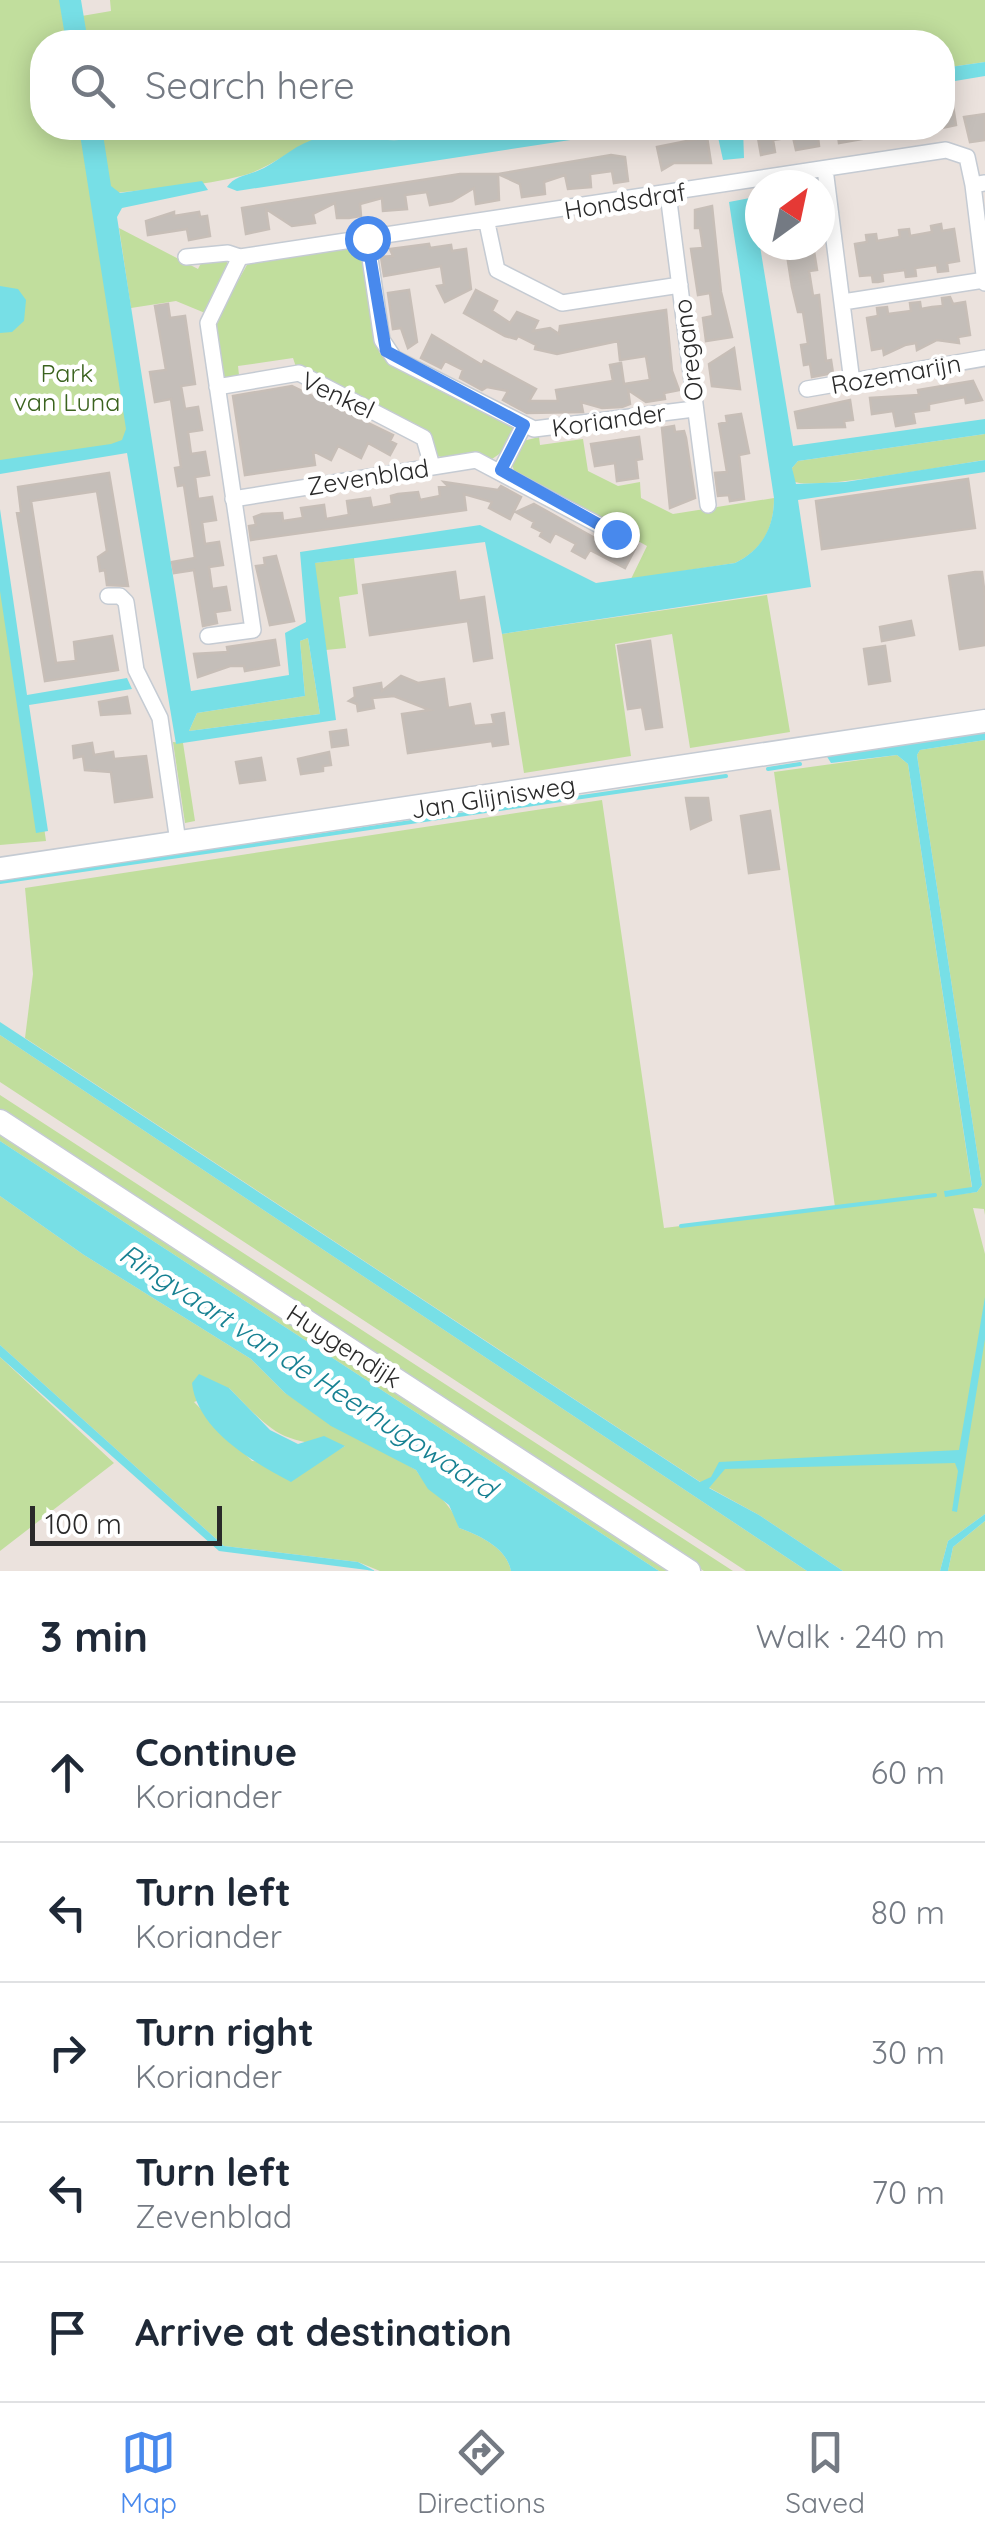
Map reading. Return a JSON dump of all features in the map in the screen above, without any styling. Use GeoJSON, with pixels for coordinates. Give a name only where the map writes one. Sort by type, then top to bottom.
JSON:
{"type":"FeatureCollection","features":[{"type":"Feature","properties":{"kind":"street","name":"Hondsdraf"},"geometry":{"type":"LineString","coordinates":[[186,257],[228,253],[240,257],[487,223],[954,150],[967,157],[979,184]]}},
{"type":"Feature","properties":{"kind":"street"},"geometry":{"type":"LineString","coordinates":[[825,169],[852,382]]}},
{"type":"Feature","properties":{"kind":"street"},"geometry":{"type":"LineString","coordinates":[[843,302],[985,282],[979,184]]}},
{"type":"Feature","properties":{"kind":"street","name":"Oregano"},"geometry":{"type":"LineString","coordinates":[[668,194],[708,505]]}},
{"type":"Feature","properties":{"kind":"street"},"geometry":{"type":"LineString","coordinates":[[487,223],[497,270],[562,304],[680,285]]}},
{"type":"Feature","properties":{"kind":"street","name":"Koriander"},"geometry":{"type":"LineString","coordinates":[[367,238],[386,351],[524,425],[540,430],[694,409]]}},
{"type":"Feature","properties":{"kind":"street"},"geometry":{"type":"LineString","coordinates":[[208,636],[253,630],[208,324],[240,257]]}},
{"type":"Feature","properties":{"kind":"street","name":"Rozemarijn"},"geometry":{"type":"LineString","coordinates":[[807,389],[985,358]]}},
{"type":"Feature","properties":{"kind":"street","name":"Venkel"},"geometry":{"type":"LineString","coordinates":[[218,387],[299,373],[424,438],[432,466]]}},
{"type":"Feature","properties":{"kind":"street","name":"Koriander"},"geometry":{"type":"LineString","coordinates":[[501,470],[524,425]]}},
{"type":"Feature","properties":{"kind":"street","name":"Zevenblad"},"geometry":{"type":"LineString","coordinates":[[233,499],[476,460],[616,534]]}},
{"type":"Feature","properties":{"kind":"street"},"geometry":{"type":"LineString","coordinates":[[108,596],[125,599],[136,670],[160,718],[178,842]]}},
{"type":"Feature","properties":{"kind":"street","name":"Jan Glijnisweg"},"geometry":{"type":"LineString","coordinates":[[0,869],[985,721]]}},
{"type":"Feature","properties":{"kind":"street","name":"Huygendijk"},"geometry":{"type":"LineString","coordinates":[[0,1121],[689,1571]]}},
{"type":"Feature","properties":{"kind":"green space","name":"Park van Luna"},"geometry":{"type":"Polygon","coordinates":[[[0,0],[72,0],[76,17],[111,11],[110,0],[985,0],[985,62],[955,66],[955,30],[30,30],[30,140],[318,140],[245,175],[107,194],[143,445],[0,471],[0,0]]]}},
{"type":"Feature","properties":{"kind":"green space"},"geometry":{"type":"Polygon","coordinates":[[[119,228],[198,269],[202,261],[226,261],[205,313],[176,301],[131,308],[119,228]]]}},
{"type":"Feature","properties":{"kind":"green space"},"geometry":{"type":"Polygon","coordinates":[[[354,244],[361,250],[379,352],[389,363],[518,428],[505,450],[492,459],[435,455],[428,432],[296,367],[293,358],[238,366],[239,375],[222,378],[214,324],[248,263],[354,244]]]}},
{"type":"Feature","properties":{"kind":"green space"},"geometry":{"type":"Polygon","coordinates":[[[985,434],[985,460],[826,483],[793,481],[792,468],[798,461],[985,434]]]}},
{"type":"Feature","properties":{"kind":"green space"},"geometry":{"type":"Polygon","coordinates":[[[539,437],[540,445],[583,439],[588,471],[618,486],[640,482],[641,498],[673,514],[774,498],[769,529],[752,552],[735,563],[631,579],[647,546],[514,472],[512,462],[523,441],[539,437]]]}},
{"type":"Feature","properties":{"kind":"green space"},"geometry":{"type":"Polygon","coordinates":[[[0,521],[46,841],[0,845],[0,521]]]}},
{"type":"Feature","properties":{"kind":"green space"},"geometry":{"type":"Polygon","coordinates":[[[354,558],[358,594],[339,597],[346,648],[326,650],[314,563],[354,558]]]}},
{"type":"Feature","properties":{"kind":"green space"},"geometry":{"type":"Polygon","coordinates":[[[767,595],[790,732],[690,748],[672,634],[615,644],[631,756],[524,773],[502,634],[767,595]]]}},
{"type":"Feature","properties":{"kind":"green space"},"geometry":{"type":"Polygon","coordinates":[[[308,638],[320,714],[189,731],[197,713],[305,696],[300,641],[308,638]]]}},
{"type":"Feature","properties":{"kind":"green space"},"geometry":{"type":"Polygon","coordinates":[[[985,740],[985,1215],[984,1209],[973,1208],[985,1254],[985,1514],[948,1541],[940,1571],[843,1571],[759,1515],[708,1487],[25,1038],[33,974],[25,888],[602,800],[664,1228],[835,1207],[774,772],[897,755],[908,764],[972,1188],[945,1191],[945,1196],[977,1192],[982,1185],[917,755],[920,750],[985,740]]]}},
{"type":"Feature","properties":{"kind":"green space"},"geometry":{"type":"Polygon","coordinates":[[[173,742],[183,743],[195,821],[185,823],[173,742]]]}},
{"type":"Feature","properties":{"kind":"green space"},"geometry":{"type":"Polygon","coordinates":[[[0,1035],[807,1571],[746,1571],[0,1082],[0,1035]]]}},
{"type":"Feature","properties":{"kind":"green space"},"geometry":{"type":"Polygon","coordinates":[[[0,1095],[733,1571],[704,1571],[0,1112],[0,1095]]]}},
{"type":"Feature","properties":{"kind":"green space"},"geometry":{"type":"Polygon","coordinates":[[[0,1127],[681,1571],[659,1571],[0,1141],[0,1127]]]}},
{"type":"Feature","properties":{"kind":"green space"},"geometry":{"type":"Polygon","coordinates":[[[0,1196],[84,1255],[251,1359],[285,1393],[416,1470],[447,1504],[459,1528],[498,1549],[511,1571],[380,1571],[358,1562],[224,1546],[0,1345],[0,1196]],[[229,1388],[194,1402],[252,1461],[311,1466],[345,1446],[305,1442],[279,1433],[229,1388]]]}},
{"type":"Feature","properties":{"kind":"green space"},"geometry":{"type":"Polygon","coordinates":[[[0,1357],[114,1463],[0,1551],[0,1357]]]}},
{"type":"Feature","properties":{"kind":"green space"},"geometry":{"type":"Polygon","coordinates":[[[985,1521],[985,1571],[948,1571],[953,1547],[985,1521]]]}},
{"type":"Feature","properties":{"kind":"water"},"geometry":{"type":"Polygon","coordinates":[[[59,0],[81,0],[86,30],[64,30],[59,0]]]}},
{"type":"Feature","properties":{"kind":"water"},"geometry":{"type":"Polygon","coordinates":[[[985,62],[985,76],[955,81],[955,66],[985,62]]]}},
{"type":"Feature","properties":{"kind":"water"},"geometry":{"type":"Polygon","coordinates":[[[81,140],[104,140],[111,186],[120,193],[202,181],[208,190],[122,208],[117,217],[191,691],[289,675],[285,633],[306,622],[300,552],[480,525],[596,583],[735,563],[752,552],[769,529],[774,498],[729,202],[745,199],[745,260],[762,260],[793,446],[985,419],[985,434],[798,461],[792,468],[796,484],[845,482],[985,460],[985,472],[798,500],[811,587],[502,634],[485,542],[315,563],[336,720],[176,744],[127,453],[0,474],[0,460],[122,440],[126,429],[81,140]],[[308,638],[300,641],[305,696],[197,713],[189,731],[320,714],[308,638]]]}},
{"type":"Feature","properties":{"kind":"water"},"geometry":{"type":"Polygon","coordinates":[[[311,140],[571,140],[237,191],[227,187],[311,140]]]}},
{"type":"Feature","properties":{"kind":"water"},"geometry":{"type":"Polygon","coordinates":[[[719,140],[743,140],[744,158],[723,160],[719,140]]]}},
{"type":"Feature","properties":{"kind":"water"},"geometry":{"type":"Polygon","coordinates":[[[0,286],[18,289],[26,300],[24,321],[12,332],[0,333],[0,286]]]}},
{"type":"Feature","properties":{"kind":"water"},"geometry":{"type":"Polygon","coordinates":[[[0,509],[27,695],[127,678],[132,689],[29,705],[48,831],[36,833],[0,591],[0,509]]]}},
{"type":"Feature","properties":{"kind":"water"},"geometry":{"type":"Polygon","coordinates":[[[985,732],[985,740],[920,750],[917,755],[982,1185],[977,1192],[945,1197],[944,1191],[972,1187],[908,764],[897,755],[831,763],[826,755],[985,732]]]}},
{"type":"Feature","properties":{"kind":"water"},"geometry":{"type":"Polygon","coordinates":[[[0,1022],[700,1482],[711,1477],[719,1462],[959,1450],[985,1297],[985,1339],[957,1512],[952,1511],[958,1471],[955,1463],[725,1469],[709,1488],[759,1515],[843,1571],[807,1571],[0,1035],[0,1022]]]}},
{"type":"Feature","properties":{"kind":"water","name":"Ringvaart van de Heerhugowaard"},"geometry":{"type":"Polygon","coordinates":[[[0,1141],[659,1571],[511,1571],[498,1549],[459,1528],[449,1505],[428,1489],[416,1470],[331,1426],[285,1393],[251,1359],[84,1255],[0,1196],[0,1141]]]}},
{"type":"Feature","properties":{"kind":"water"},"geometry":{"type":"Polygon","coordinates":[[[0,1345],[224,1546],[358,1562],[375,1571],[219,1551],[0,1357],[0,1345]]]}},
{"type":"Feature","properties":{"kind":"water"},"geometry":{"type":"Polygon","coordinates":[[[199,1374],[229,1388],[270,1430],[298,1444],[324,1436],[345,1446],[291,1482],[244,1454],[216,1430],[196,1400],[192,1383],[199,1374]]]}},
{"type":"Feature","properties":{"kind":"water"},"geometry":{"type":"Polygon","coordinates":[[[985,1514],[985,1521],[953,1547],[948,1571],[940,1571],[948,1541],[985,1514]]]}},
{"type":"Feature","properties":{"kind":"building"},"geometry":{"type":"Polygon","coordinates":[[[985,114],[985,140],[970,142],[964,117],[985,114]]]}},
{"type":"Feature","properties":{"kind":"building"},"geometry":{"type":"Polygon","coordinates":[[[707,140],[711,163],[674,163],[662,170],[657,147],[707,140]]]}},
{"type":"Feature","properties":{"kind":"building"},"geometry":{"type":"Polygon","coordinates":[[[758,140],[773,140],[775,152],[761,155],[758,140]]]}},
{"type":"Feature","properties":{"kind":"building"},"geometry":{"type":"Polygon","coordinates":[[[794,140],[818,140],[819,146],[796,150],[794,140]]]}},
{"type":"Feature","properties":{"kind":"building"},"geometry":{"type":"Polygon","coordinates":[[[611,155],[625,157],[628,181],[614,183],[612,171],[590,174],[591,187],[568,189],[565,175],[544,182],[545,194],[522,197],[520,184],[498,174],[611,155]]]}},
{"type":"Feature","properties":{"kind":"building"},"geometry":{"type":"Polygon","coordinates":[[[460,174],[498,174],[499,200],[476,204],[474,188],[452,201],[430,205],[427,192],[405,195],[407,209],[383,211],[382,198],[360,204],[361,216],[349,218],[337,218],[335,203],[313,214],[315,223],[292,226],[266,209],[269,229],[246,234],[242,208],[460,174]]]}},
{"type":"Feature","properties":{"kind":"building"},"geometry":{"type":"Polygon","coordinates":[[[712,206],[721,292],[732,337],[706,341],[703,318],[713,316],[710,293],[698,295],[691,249],[703,248],[700,228],[695,228],[695,210],[712,206]]]}},
{"type":"Feature","properties":{"kind":"building"},"geometry":{"type":"Polygon","coordinates":[[[174,212],[174,216],[199,212],[200,217],[207,216],[210,236],[189,240],[187,229],[148,235],[146,221],[174,212]]]}},
{"type":"Feature","properties":{"kind":"building"},"geometry":{"type":"Polygon","coordinates":[[[941,224],[942,231],[954,229],[959,261],[947,263],[948,271],[938,272],[937,265],[915,268],[916,276],[906,277],[905,270],[882,273],[883,281],[878,282],[873,282],[872,275],[860,276],[855,244],[867,242],[866,235],[876,234],[877,241],[900,237],[899,230],[909,229],[910,236],[932,232],[931,226],[941,224]]]}},
{"type":"Feature","properties":{"kind":"building"},"geometry":{"type":"Polygon","coordinates":[[[429,244],[430,248],[451,245],[452,251],[466,249],[471,289],[445,302],[437,286],[444,285],[441,266],[384,276],[381,257],[393,256],[390,249],[429,244]]]}},
{"type":"Feature","properties":{"kind":"building"},"geometry":{"type":"Polygon","coordinates":[[[788,260],[815,260],[817,270],[809,271],[813,296],[819,295],[826,361],[831,360],[833,373],[812,377],[810,364],[804,365],[801,345],[808,344],[803,312],[798,312],[788,260]]]}},
{"type":"Feature","properties":{"kind":"building"},"geometry":{"type":"Polygon","coordinates":[[[409,290],[417,342],[408,348],[401,328],[393,329],[388,293],[409,290]]]}},
{"type":"Feature","properties":{"kind":"building"},"geometry":{"type":"Polygon","coordinates":[[[476,290],[497,301],[492,311],[510,323],[517,312],[538,321],[533,331],[550,328],[559,334],[560,326],[666,310],[672,371],[679,390],[664,393],[665,399],[646,402],[628,390],[630,404],[622,407],[602,408],[581,402],[583,412],[527,413],[503,400],[508,391],[487,387],[482,390],[460,378],[463,370],[445,361],[441,368],[421,358],[432,335],[482,365],[484,361],[536,389],[529,401],[558,401],[556,390],[613,381],[610,365],[621,363],[624,384],[650,380],[646,356],[620,360],[618,341],[557,354],[535,349],[536,345],[518,336],[505,336],[464,313],[476,290]]]}},
{"type":"Feature","properties":{"kind":"building"},"geometry":{"type":"Polygon","coordinates":[[[950,297],[953,304],[965,302],[970,335],[958,337],[959,343],[937,340],[917,350],[916,343],[884,355],[883,348],[872,350],[867,318],[878,316],[877,308],[887,307],[888,314],[911,311],[910,303],[920,302],[921,309],[943,306],[942,298],[950,297]]]}},
{"type":"Feature","properties":{"kind":"building"},"geometry":{"type":"Polygon","coordinates":[[[168,304],[170,318],[185,316],[195,384],[181,386],[185,409],[198,407],[202,430],[188,432],[191,454],[205,452],[209,475],[195,477],[198,499],[212,497],[216,520],[202,522],[205,544],[219,542],[223,565],[209,567],[212,589],[226,587],[230,610],[215,612],[217,623],[203,626],[194,570],[174,573],[172,562],[195,558],[184,485],[178,486],[175,468],[181,467],[171,399],[155,402],[150,372],[166,370],[155,306],[168,304]]]}},
{"type":"Feature","properties":{"kind":"building"},"geometry":{"type":"Polygon","coordinates":[[[734,348],[740,389],[712,386],[709,364],[734,348]]]}},
{"type":"Feature","properties":{"kind":"building"},"geometry":{"type":"Polygon","coordinates":[[[973,381],[982,400],[966,403],[965,397],[929,404],[929,410],[913,412],[915,423],[896,426],[893,411],[872,414],[870,398],[919,395],[918,390],[973,381]]]}},
{"type":"Feature","properties":{"kind":"building"},"geometry":{"type":"Polygon","coordinates":[[[292,386],[393,435],[390,441],[396,444],[390,455],[368,443],[361,458],[338,446],[331,460],[313,451],[315,465],[245,475],[233,396],[292,386]]]}},
{"type":"Feature","properties":{"kind":"building"},"geometry":{"type":"Polygon","coordinates":[[[850,400],[853,420],[844,421],[845,427],[798,428],[795,412],[850,400]]]}},
{"type":"Feature","properties":{"kind":"building"},"geometry":{"type":"Polygon","coordinates":[[[741,414],[749,453],[739,455],[744,499],[730,501],[729,495],[718,496],[715,473],[727,472],[719,424],[727,422],[726,416],[741,414]]]}},
{"type":"Feature","properties":{"kind":"building"},"geometry":{"type":"Polygon","coordinates":[[[674,426],[675,432],[684,431],[695,498],[670,508],[662,428],[674,426]]]}},
{"type":"Feature","properties":{"kind":"building"},"geometry":{"type":"Polygon","coordinates":[[[639,437],[642,459],[636,460],[638,478],[617,481],[615,463],[595,466],[591,444],[639,437]]]}},
{"type":"Feature","properties":{"kind":"building"},"geometry":{"type":"Polygon","coordinates":[[[109,473],[128,586],[107,585],[105,570],[100,571],[98,557],[107,551],[97,491],[31,501],[56,663],[76,661],[74,642],[112,636],[118,670],[45,681],[17,513],[21,512],[18,487],[109,473]]]}},
{"type":"Feature","properties":{"kind":"building"},"geometry":{"type":"Polygon","coordinates":[[[968,479],[975,528],[822,549],[816,501],[968,479]]]}},
{"type":"Feature","properties":{"kind":"building"},"geometry":{"type":"Polygon","coordinates":[[[444,482],[498,490],[501,486],[521,497],[510,519],[489,508],[492,502],[464,494],[466,510],[251,540],[249,526],[256,525],[254,517],[262,514],[282,513],[283,521],[303,518],[301,508],[324,505],[326,519],[349,515],[347,501],[370,498],[372,508],[392,504],[391,496],[418,492],[420,500],[440,496],[439,487],[448,486],[444,482]]]}},
{"type":"Feature","properties":{"kind":"building"},"geometry":{"type":"Polygon","coordinates":[[[534,504],[618,551],[626,539],[637,545],[625,568],[590,550],[585,558],[572,551],[576,544],[555,533],[550,542],[540,536],[542,532],[532,527],[534,522],[516,512],[534,504]]]}},
{"type":"Feature","properties":{"kind":"building"},"geometry":{"type":"Polygon","coordinates":[[[276,556],[294,621],[270,625],[256,566],[265,565],[264,558],[276,556]]]}},
{"type":"Feature","properties":{"kind":"building"},"geometry":{"type":"Polygon","coordinates":[[[455,572],[459,601],[484,597],[492,658],[474,661],[468,621],[370,635],[363,585],[455,572]]]}},
{"type":"Feature","properties":{"kind":"building"},"geometry":{"type":"Polygon","coordinates":[[[982,572],[985,645],[960,649],[949,576],[982,572]]]}},
{"type":"Feature","properties":{"kind":"building"},"geometry":{"type":"Polygon","coordinates":[[[911,621],[914,635],[882,641],[880,627],[911,621]]]}},
{"type":"Feature","properties":{"kind":"building"},"geometry":{"type":"Polygon","coordinates":[[[275,640],[279,665],[245,671],[244,666],[230,666],[198,677],[194,654],[228,652],[227,647],[275,640]]]}},
{"type":"Feature","properties":{"kind":"building"},"geometry":{"type":"Polygon","coordinates":[[[650,641],[662,727],[646,729],[642,707],[628,709],[618,646],[650,641]]]}},
{"type":"Feature","properties":{"kind":"building"},"geometry":{"type":"Polygon","coordinates":[[[885,646],[890,681],[869,684],[864,649],[885,646]]]}},
{"type":"Feature","properties":{"kind":"building"},"geometry":{"type":"Polygon","coordinates":[[[401,676],[418,683],[444,679],[448,708],[470,704],[474,726],[494,724],[492,715],[504,713],[508,744],[493,746],[492,741],[408,753],[402,714],[430,710],[394,696],[372,698],[374,708],[358,711],[357,704],[349,701],[355,697],[354,688],[381,683],[382,691],[401,676]]]}},
{"type":"Feature","properties":{"kind":"building"},"geometry":{"type":"Polygon","coordinates":[[[127,697],[130,713],[101,715],[99,702],[127,697]]]}},
{"type":"Feature","properties":{"kind":"building"},"geometry":{"type":"Polygon","coordinates":[[[346,730],[348,745],[332,747],[330,732],[346,730]]]}},
{"type":"Feature","properties":{"kind":"building"},"geometry":{"type":"Polygon","coordinates":[[[92,743],[94,755],[113,752],[114,759],[146,756],[152,797],[115,802],[111,772],[85,770],[83,756],[74,758],[73,746],[92,743]]]}},
{"type":"Feature","properties":{"kind":"building"},"geometry":{"type":"Polygon","coordinates":[[[329,752],[331,765],[323,766],[323,771],[301,774],[298,759],[329,752]]]}},
{"type":"Feature","properties":{"kind":"building"},"geometry":{"type":"Polygon","coordinates":[[[261,758],[265,780],[240,783],[236,762],[261,758]]]}},
{"type":"Feature","properties":{"kind":"building"},"geometry":{"type":"Polygon","coordinates":[[[686,798],[708,798],[711,820],[691,829],[686,798]]]}},
{"type":"Feature","properties":{"kind":"building"},"geometry":{"type":"Polygon","coordinates":[[[770,811],[779,869],[749,873],[741,816],[770,811]]]}},
{"type":"Feature","properties":{"kind":"waterway"},"geometry":{"type":"LineString","coordinates":[[768,769],[800,764]]}},
{"type":"Feature","properties":{"kind":"waterway"},"geometry":{"type":"LineString","coordinates":[[0,882],[726,776]]}},
{"type":"Feature","properties":{"kind":"waterway"},"geometry":{"type":"LineString","coordinates":[[681,1226],[935,1195]]}},
{"type":"Feature","properties":{"kind":"route"},"geometry":{"type":"LineString","coordinates":[[367,238],[386,351],[524,425],[501,470],[616,534]]}}]}
